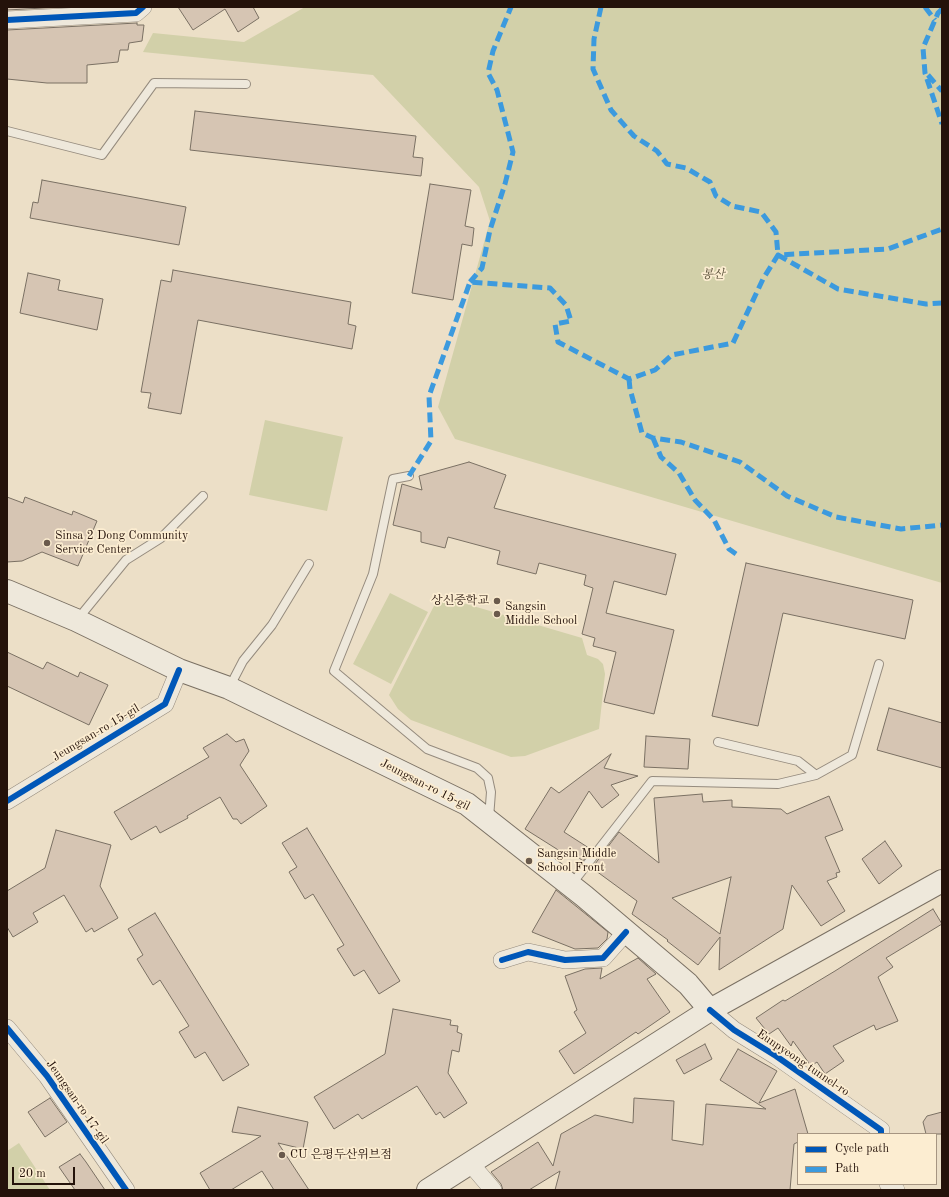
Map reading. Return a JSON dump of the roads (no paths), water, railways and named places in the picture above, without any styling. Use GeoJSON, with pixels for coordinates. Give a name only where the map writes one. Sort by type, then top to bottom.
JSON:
{"type":"FeatureCollection","features":[{"type":"Feature","properties":{"kind":"main road","name":"Jeungsan-ro 15-gil"},"geometry":{"type":"LineString","coordinates":[[7,591],[76,620],[179,670],[229,688],[467,804],[570,885],[688,984],[710,1010]]}},
{"type":"Feature","properties":{"kind":"main road"},"geometry":{"type":"LineString","coordinates":[[428,1190],[710,1010],[942,881]]}},
{"type":"Feature","properties":{"kind":"street"},"geometry":{"type":"LineString","coordinates":[[7,20],[54,12],[136,13],[143,7]]}},
{"type":"Feature","properties":{"kind":"street","name":"Jeungsan-ro 15-gil"},"geometry":{"type":"LineString","coordinates":[[7,801],[165,704],[179,670]]}},
{"type":"Feature","properties":{"kind":"street"},"geometry":{"type":"LineString","coordinates":[[502,960],[528,952],[565,960],[603,958],[626,932]]}},
{"type":"Feature","properties":{"kind":"street","name":"Eunpyeong tunnel-ro"},"geometry":{"type":"LineString","coordinates":[[710,1010],[734,1030],[776,1056],[881,1130],[881,1133]]}},
{"type":"Feature","properties":{"kind":"street","name":"Jeungsan-ro 17-gil"},"geometry":{"type":"LineString","coordinates":[[7,1028],[47,1076],[126,1190]]}},
{"type":"Feature","properties":{"kind":"street"},"geometry":{"type":"LineString","coordinates":[[470,1163],[493,1190]]}},
{"type":"Feature","properties":{"kind":"lane"},"geometry":{"type":"LineString","coordinates":[[7,131],[102,155],[154,83],[246,84]]}},
{"type":"Feature","properties":{"kind":"lane"},"geometry":{"type":"LineString","coordinates":[[409,476],[393,479],[373,574],[334,671],[427,749],[477,768],[488,778],[491,792],[488,821]]}},
{"type":"Feature","properties":{"kind":"lane"},"geometry":{"type":"LineString","coordinates":[[76,620],[126,560],[161,538],[203,496]]}},
{"type":"Feature","properties":{"kind":"lane"},"geometry":{"type":"LineString","coordinates":[[229,688],[243,661],[272,625],[308,564]]}},
{"type":"Feature","properties":{"kind":"lane"},"geometry":{"type":"LineString","coordinates":[[570,885],[652,780],[778,784],[816,775],[852,755],[879,664]]}},
{"type":"Feature","properties":{"kind":"lane"},"geometry":{"type":"LineString","coordinates":[[718,742],[798,761],[816,775]]}},
{"type":"Feature","properties":{"kind":"place","name":"Sinsa 2 Dong Community Service Center"},"geometry":{"type":"Point","coordinates":[47,543]}},
{"type":"Feature","properties":{"kind":"place","name":"상신중학교"},"geometry":{"type":"Point","coordinates":[497,601]}},
{"type":"Feature","properties":{"kind":"place","name":"Sangsin Middle School"},"geometry":{"type":"Point","coordinates":[497,614]}},
{"type":"Feature","properties":{"kind":"place","name":"Sangsin Middle School Front"},"geometry":{"type":"Point","coordinates":[529,861]}},
{"type":"Feature","properties":{"kind":"place","name":"CU 은평두산위브점"},"geometry":{"type":"Point","coordinates":[282,1155]}},
{"type":"Feature","properties":{"kind":"park label","name":"봉산"},"geometry":{"type":"Point","coordinates":[713,275]}}]}
